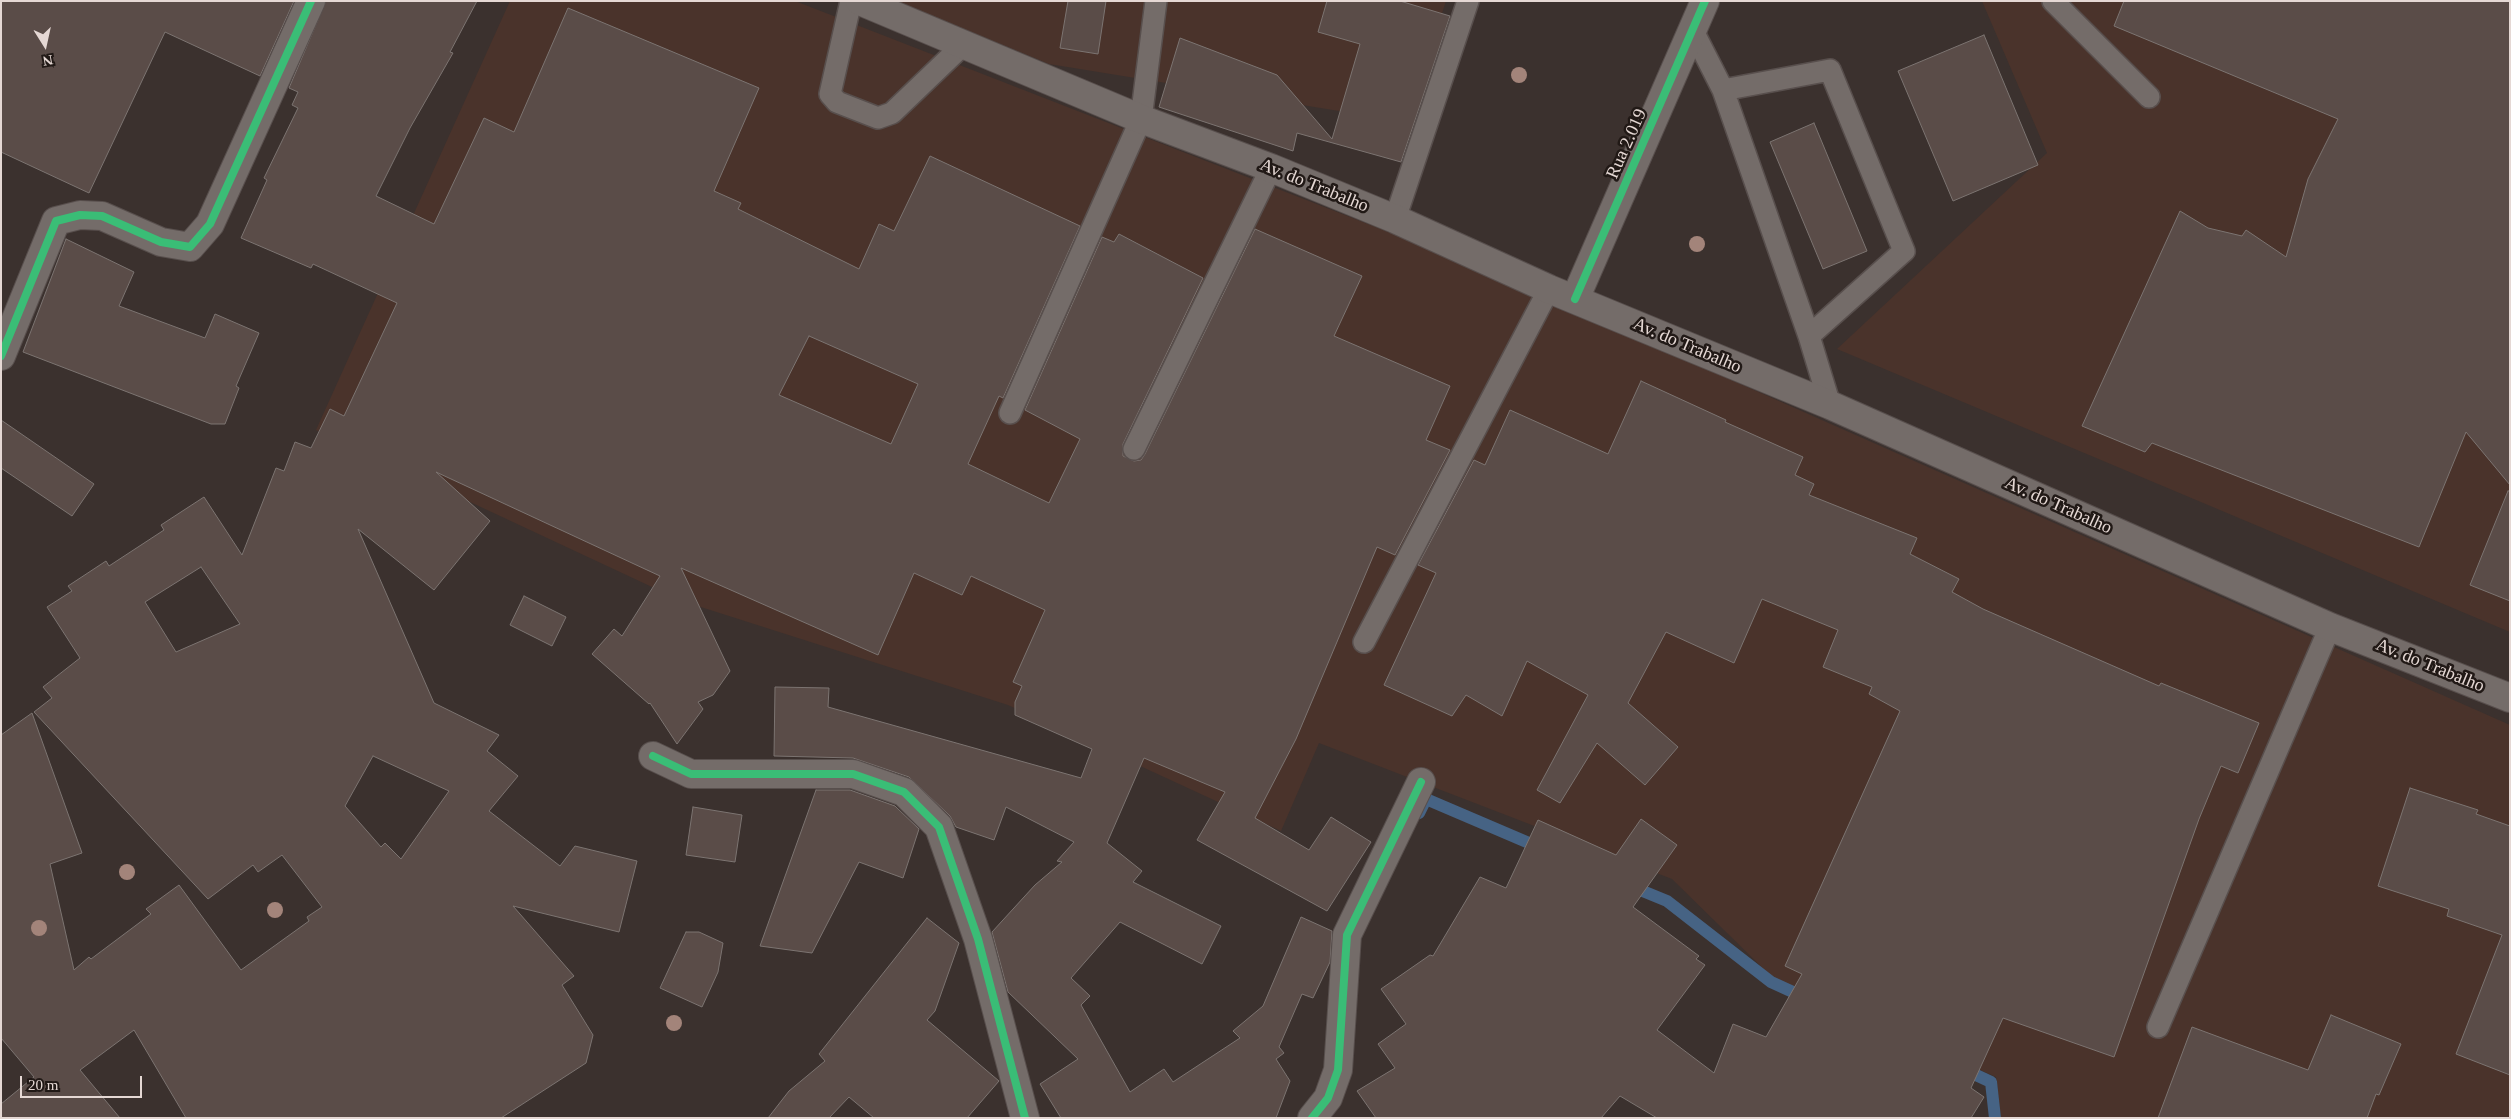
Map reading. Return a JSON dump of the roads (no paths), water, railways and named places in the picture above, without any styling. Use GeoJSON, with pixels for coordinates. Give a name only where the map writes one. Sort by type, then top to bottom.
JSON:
{"type":"FeatureCollection","features":[{"type":"Feature","properties":{"kind":"street"},"geometry":{"type":"LineString","coordinates":[[1,356],[56,221],[80,215],[102,216],[161,242],[190,247],[205,230],[214,216],[311,1]]}},
{"type":"Feature","properties":{"kind":"street","name":"Av. do Trabalho"},"geometry":{"type":"LineString","coordinates":[[860,1],[1141,119],[1271,168],[1395,219],[1549,289],[1830,405],[2330,627],[2510,698]]}},
{"type":"Feature","properties":{"kind":"street","name":"Rua 2.019"},"geometry":{"type":"LineString","coordinates":[[1575,299],[1705,1]]}},
{"type":"Feature","properties":{"kind":"street"},"geometry":{"type":"LineString","coordinates":[[653,756],[690,774],[853,774],[904,792],[939,827],[978,939],[1019,1088],[1025,1118]]}},
{"type":"Feature","properties":{"kind":"street"},"geometry":{"type":"LineString","coordinates":[[1312,1118],[1328,1098],[1338,1070],[1347,935],[1421,782]]}},
{"type":"Feature","properties":{"kind":"lane"},"geometry":{"type":"LineString","coordinates":[[851,1],[830,94],[837,102],[878,118],[892,113],[964,44]]}},
{"type":"Feature","properties":{"kind":"lane"},"geometry":{"type":"LineString","coordinates":[[1010,413],[1141,119],[1156,1]]}},
{"type":"Feature","properties":{"kind":"lane"},"geometry":{"type":"LineString","coordinates":[[1395,219],[1468,1]]}},
{"type":"Feature","properties":{"kind":"lane"},"geometry":{"type":"LineString","coordinates":[[2053,1],[2149,97]]}},
{"type":"Feature","properties":{"kind":"lane"},"geometry":{"type":"LineString","coordinates":[[1693,31],[1723,90],[1830,405]]}},
{"type":"Feature","properties":{"kind":"lane"},"geometry":{"type":"LineString","coordinates":[[1723,90],[1830,70],[1904,251],[1808,336]]}},
{"type":"Feature","properties":{"kind":"lane"},"geometry":{"type":"LineString","coordinates":[[1134,449],[1271,168]]}},
{"type":"Feature","properties":{"kind":"lane"},"geometry":{"type":"LineString","coordinates":[[1364,642],[1549,289]]}},
{"type":"Feature","properties":{"kind":"lane"},"geometry":{"type":"LineString","coordinates":[[2158,1027],[2330,627]]}},
{"type":"Feature","properties":{"kind":"waterway"},"geometry":{"type":"LineString","coordinates":[[1419,813],[1426,799],[1543,849]]}},
{"type":"Feature","properties":{"kind":"waterway"},"geometry":{"type":"LineString","coordinates":[[1628,885],[1667,901],[1771,982],[1806,998]]}},
{"type":"Feature","properties":{"kind":"waterway"},"geometry":{"type":"LineString","coordinates":[[1961,1068],[1991,1082],[1995,1118]]}}]}
